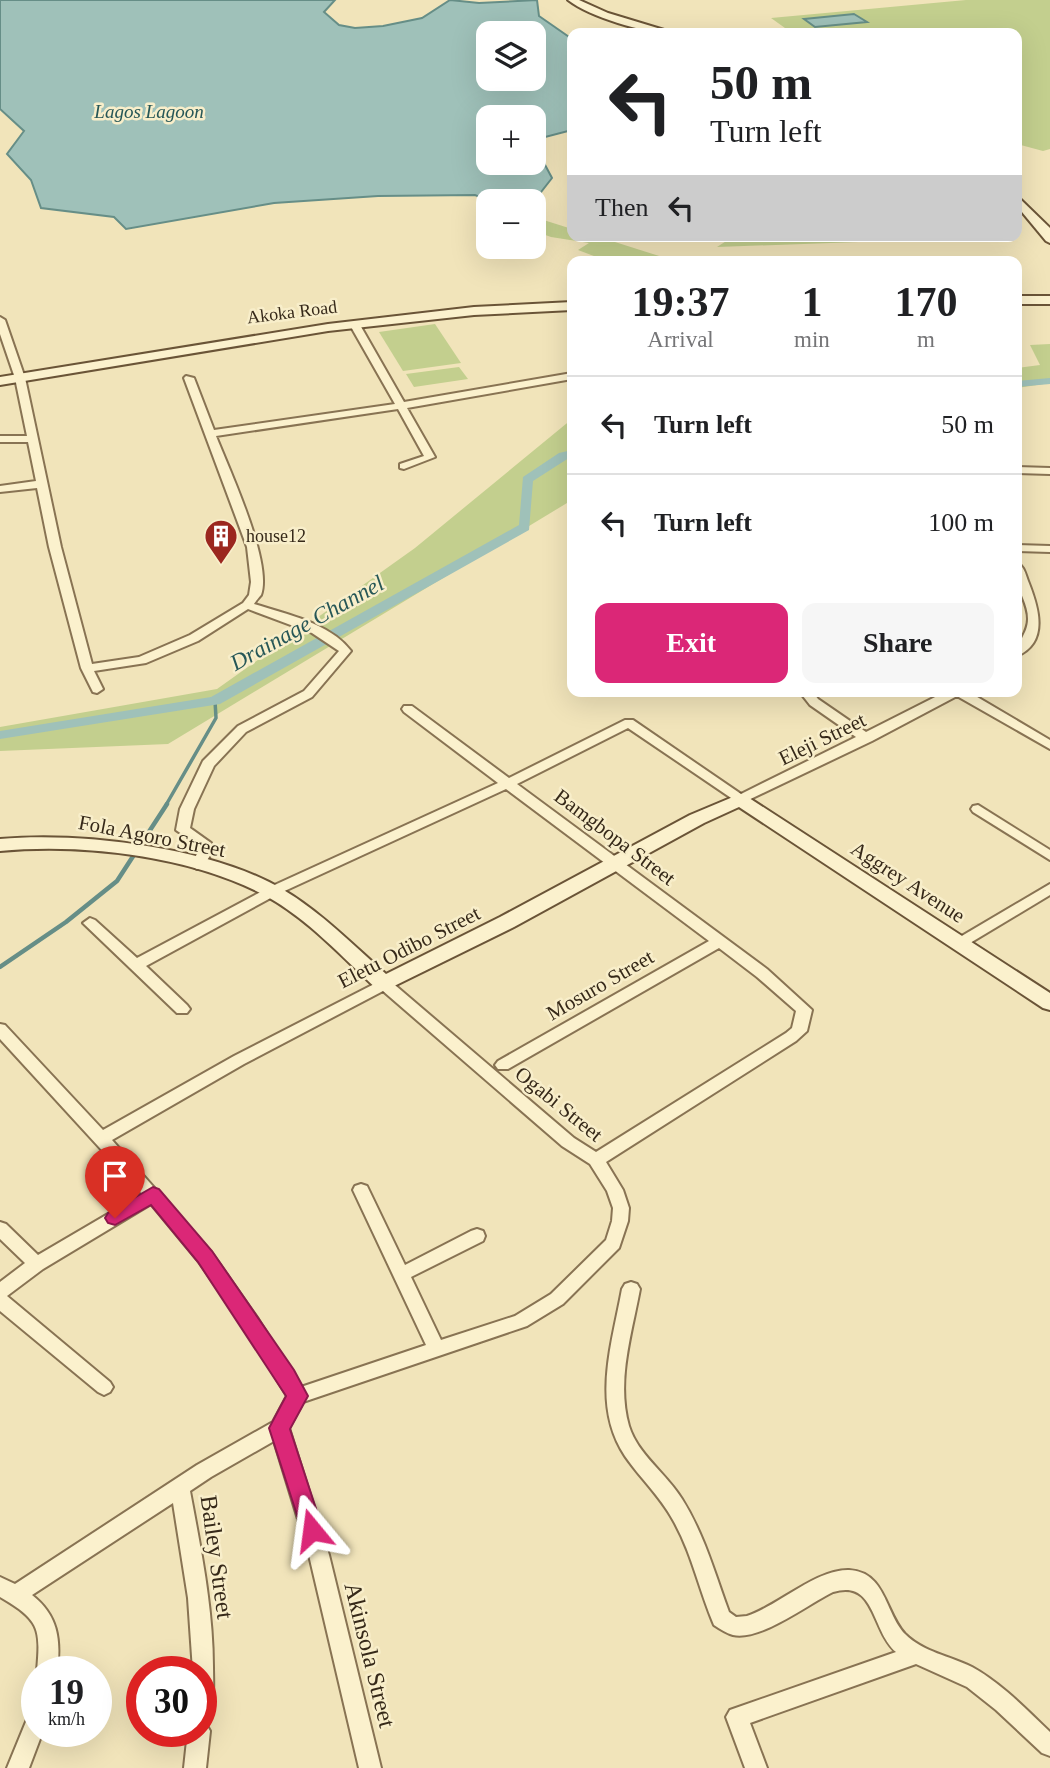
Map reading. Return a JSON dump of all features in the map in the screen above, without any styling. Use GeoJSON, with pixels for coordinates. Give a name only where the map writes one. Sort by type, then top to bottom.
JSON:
{"type":"FeatureCollection","features":[{"type":"Feature","properties":{"kind":"main road"},"geometry":{"type":"LineString","coordinates":[[565,0],[600,17],[637,28]]}},
{"type":"Feature","properties":{"kind":"main road"},"geometry":{"type":"LineString","coordinates":[[572,0],[619,20],[650,28]]}},
{"type":"Feature","properties":{"kind":"main road"},"geometry":{"type":"LineString","coordinates":[[1022,195],[1050,225]]}},
{"type":"Feature","properties":{"kind":"main road"},"geometry":{"type":"LineString","coordinates":[[1022,204],[1050,239]]}},
{"type":"Feature","properties":{"kind":"main road"},"geometry":{"type":"LineString","coordinates":[[1022,298],[1050,298]]}},
{"type":"Feature","properties":{"kind":"main road"},"geometry":{"type":"LineString","coordinates":[[0,378],[181,349],[493,307],[567,304]]}},
{"type":"Feature","properties":{"kind":"main road","name":"Akoka Road"},"geometry":{"type":"LineString","coordinates":[[19,376],[214,340],[493,307]]}},
{"type":"Feature","properties":{"kind":"main road","name":"Eletu Odibo Street"},"geometry":{"type":"LineString","coordinates":[[384,984],[740,800]]}},
{"type":"Feature","properties":{"kind":"main road","name":"Aggrey Avenue"},"geometry":{"type":"LineString","coordinates":[[740,800],[1050,1003]]}},
{"type":"Feature","properties":{"kind":"main road","name":"Fola Agoro Street"},"geometry":{"type":"LineString","coordinates":[[0,845],[46,841],[125,850]]}},
{"type":"Feature","properties":{"kind":"main road","name":"Fola Agoro Street"},"geometry":{"type":"LineString","coordinates":[[151,855],[223,871],[272,891],[384,984]]}},
{"type":"Feature","properties":{"kind":"street"},"geometry":{"type":"LineString","coordinates":[[0,320],[19,376],[41,484],[87,668],[97,689]]}},
{"type":"Feature","properties":{"kind":"street"},"geometry":{"type":"LineString","coordinates":[[355,325],[430,457],[404,466]]}},
{"type":"Feature","properties":{"kind":"street"},"geometry":{"type":"LineString","coordinates":[[209,434],[400,406],[567,377]]}},
{"type":"Feature","properties":{"kind":"street"},"geometry":{"type":"LineString","coordinates":[[87,668],[142,660],[194,638],[247,605],[255,595],[257,582],[253,547],[189,378]]}},
{"type":"Feature","properties":{"kind":"street"},"geometry":{"type":"LineString","coordinates":[[0,439],[32,439]]}},
{"type":"Feature","properties":{"kind":"street"},"geometry":{"type":"LineString","coordinates":[[1022,470],[1050,471]]}},
{"type":"Feature","properties":{"kind":"street"},"geometry":{"type":"LineString","coordinates":[[0,489],[41,484]]}},
{"type":"Feature","properties":{"kind":"street"},"geometry":{"type":"LineString","coordinates":[[1022,548],[1050,549]]}},
{"type":"Feature","properties":{"kind":"street"},"geometry":{"type":"LineString","coordinates":[[1022,576],[1044,620],[1022,647]]}},
{"type":"Feature","properties":{"kind":"street"},"geometry":{"type":"LineString","coordinates":[[197,865],[206,851],[204,843],[183,831],[187,809],[208,764],[242,729],[308,694],[345,651],[338,643],[308,627],[247,605]]}},
{"type":"Feature","properties":{"kind":"street"},"geometry":{"type":"LineString","coordinates":[[810,697],[867,738]]}},
{"type":"Feature","properties":{"kind":"street","name":"Eleji Street"},"geometry":{"type":"LineString","coordinates":[[740,800],[946,697]]}},
{"type":"Feature","properties":{"kind":"street"},"geometry":{"type":"LineString","coordinates":[[968,697],[1050,745]]}},
{"type":"Feature","properties":{"kind":"street","name":"Bamgbopa Street"},"geometry":{"type":"LineString","coordinates":[[408,709],[762,973],[795,1003]]}},
{"type":"Feature","properties":{"kind":"street"},"geometry":{"type":"LineString","coordinates":[[136,965],[272,891],[508,783],[629,723],[740,800]]}},
{"type":"Feature","properties":{"kind":"street"},"geometry":{"type":"LineString","coordinates":[[978,809],[1050,856]]}},
{"type":"Feature","properties":{"kind":"street","name":"Fola Agoro Street"},"geometry":{"type":"LineString","coordinates":[[125,850],[151,855]]}},
{"type":"Feature","properties":{"kind":"street"},"geometry":{"type":"LineString","coordinates":[[960,943],[1050,889]]}},
{"type":"Feature","properties":{"kind":"street"},"geometry":{"type":"LineString","coordinates":[[90,923],[182,1009]]}},
{"type":"Feature","properties":{"kind":"street","name":"Mosuro Street"},"geometry":{"type":"LineString","coordinates":[[503,1065],[718,942]]}},
{"type":"Feature","properties":{"kind":"street","name":"Eletu Odibo Street"},"geometry":{"type":"LineString","coordinates":[[100,1139],[239,1060],[384,984]]}},
{"type":"Feature","properties":{"kind":"street","name":"Ogabi Street"},"geometry":{"type":"LineString","coordinates":[[384,984],[568,1142],[596,1160],[656,1125],[799,1031],[804,1010],[795,1003]]}},
{"type":"Feature","properties":{"kind":"street"},"geometry":{"type":"LineString","coordinates":[[0,1029],[153,1195],[205,1257],[252,1324],[297,1396]]}},
{"type":"Feature","properties":{"kind":"street"},"geometry":{"type":"LineString","coordinates":[[280,1428],[297,1396],[521,1321],[557,1299],[612,1243],[620,1222],[621,1208],[615,1190],[596,1160]]}},
{"type":"Feature","properties":{"kind":"street"},"geometry":{"type":"LineString","coordinates":[[361,1190],[437,1350]]}},
{"type":"Feature","properties":{"kind":"street"},"geometry":{"type":"LineString","coordinates":[[0,1292],[37,1264],[153,1195]]}},
{"type":"Feature","properties":{"kind":"street"},"geometry":{"type":"LineString","coordinates":[[0,1229],[37,1264]]}},
{"type":"Feature","properties":{"kind":"street"},"geometry":{"type":"LineString","coordinates":[[402,1274],[477,1236]]}},
{"type":"Feature","properties":{"kind":"street"},"geometry":{"type":"LineString","coordinates":[[631,1289],[616,1370],[620,1426],[632,1452],[673,1500],[689,1528],[721,1618],[735,1626],[751,1625],[820,1589],[846,1580],[856,1580],[870,1588],[888,1628],[899,1643],[973,1679],[1050,1746]]}},
{"type":"Feature","properties":{"kind":"street"},"geometry":{"type":"LineString","coordinates":[[0,1301],[104,1387]]}},
{"type":"Feature","properties":{"kind":"street","name":"Bailey Street"},"geometry":{"type":"LineString","coordinates":[[203,1656],[200,1598],[180,1488],[204,1471],[280,1428]]}},
{"type":"Feature","properties":{"kind":"street","name":"Akinsola Street"},"geometry":{"type":"LineString","coordinates":[[280,1428],[318,1555],[370,1768]]}},
{"type":"Feature","properties":{"kind":"street"},"geometry":{"type":"LineString","coordinates":[[48,1656],[50,1633],[44,1617],[8,1590],[180,1488]]}},
{"type":"Feature","properties":{"kind":"street"},"geometry":{"type":"LineString","coordinates":[[756,1768],[737,1717],[918,1654]]}},
{"type":"Feature","properties":{"kind":"street"},"geometry":{"type":"LineString","coordinates":[[18,1768],[26,1747]]}},
{"type":"Feature","properties":{"kind":"street"},"geometry":{"type":"LineString","coordinates":[[195,1768],[197,1747]]}},
{"type":"Feature","properties":{"kind":"green space"},"geometry":{"type":"Polygon","coordinates":[[[966,0],[1050,0],[1050,149],[1043,151],[1022,145],[1022,28],[785,28],[771,18],[966,0]]]}},
{"type":"Feature","properties":{"kind":"green space"},"geometry":{"type":"Polygon","coordinates":[[[546,221],[567,227],[567,240],[546,235],[546,221]]]}},
{"type":"Feature","properties":{"kind":"green space"},"geometry":{"type":"Polygon","coordinates":[[[583,242],[615,242],[659,256],[594,256],[578,250],[589,243],[583,242]]]}},
{"type":"Feature","properties":{"kind":"green space"},"geometry":{"type":"Polygon","coordinates":[[[725,242],[858,242],[717,247],[725,242]]]}},
{"type":"Feature","properties":{"kind":"green space"},"geometry":{"type":"Polygon","coordinates":[[[435,324],[461,363],[403,371],[379,332],[435,324]]]}},
{"type":"Feature","properties":{"kind":"green space"},"geometry":{"type":"Polygon","coordinates":[[[1050,344],[1050,383],[1022,387],[1022,367],[1040,365],[1030,345],[1050,344]]]}},
{"type":"Feature","properties":{"kind":"green space"},"geometry":{"type":"Polygon","coordinates":[[[459,367],[468,379],[414,387],[406,374],[459,367]]]}},
{"type":"Feature","properties":{"kind":"green space"},"geometry":{"type":"Polygon","coordinates":[[[567,423],[567,503],[168,744],[0,751],[0,727],[217,689],[415,548],[567,423]]]}},
{"type":"Feature","properties":{"kind":"water","name":"Lagos Lagoon"},"geometry":{"type":"Polygon","coordinates":[[[0,0],[335,0],[324,12],[339,25],[355,28],[383,26],[422,18],[450,0],[479,3],[537,0],[539,16],[567,36],[567,131],[546,137],[546,105],[476,105],[476,175],[546,175],[546,167],[552,178],[543,189],[476,189],[476,195],[378,196],[274,203],[126,229],[114,217],[41,208],[31,180],[7,154],[24,131],[0,109],[0,0]]]}},
{"type":"Feature","properties":{"kind":"water"},"geometry":{"type":"Polygon","coordinates":[[[854,14],[867,22],[815,27],[804,19],[854,14]]]}},
{"type":"Feature","properties":{"kind":"waterway","name":"Drainage Channel"},"geometry":{"type":"LineString","coordinates":[[1022,384],[1050,381]]}},
{"type":"Feature","properties":{"kind":"waterway","name":"Drainage Channel"},"geometry":{"type":"LineString","coordinates":[[0,735],[215,701],[525,527],[527,480],[567,454]]}},
{"type":"Feature","properties":{"kind":"waterway"},"geometry":{"type":"LineString","coordinates":[[166,805],[216,718],[215,701]]}},
{"type":"Feature","properties":{"kind":"waterway"},"geometry":{"type":"LineString","coordinates":[[0,967],[66,922],[117,881],[167,804]]}},
{"type":"Feature","properties":{"kind":"place","name":"house12"},"geometry":{"type":"Point","coordinates":[221,566]}},
{"type":"Feature","properties":{"kind":"route"},"geometry":{"type":"LineString","coordinates":[[115,1218],[153,1195],[205,1257],[286,1377],[297,1396],[280,1428],[312,1530]]}}]}
